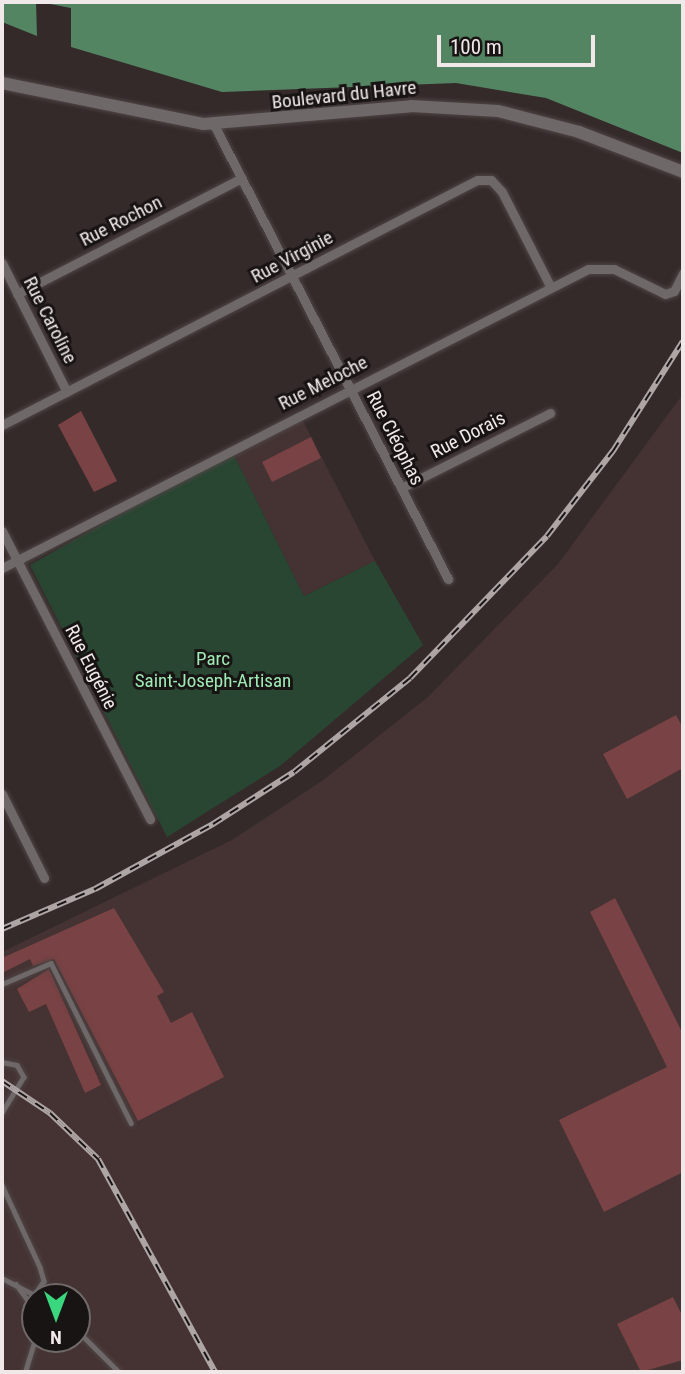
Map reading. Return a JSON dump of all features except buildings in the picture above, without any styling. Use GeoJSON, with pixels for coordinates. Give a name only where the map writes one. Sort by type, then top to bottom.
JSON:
{"type":"FeatureCollection","features":[{"type":"Feature","properties":{"kind":"street","name":"Boulevard du Havre"},"geometry":{"type":"LineString","coordinates":[[2,83],[214,125],[411,106],[489,110],[555,125],[683,172]]}},
{"type":"Feature","properties":{"kind":"street","name":"Rue Cléophas"},"geometry":{"type":"LineString","coordinates":[[214,125],[448,579]]}},
{"type":"Feature","properties":{"kind":"street","name":"Rue Rochon"},"geometry":{"type":"LineString","coordinates":[[17,294],[242,178]]}},
{"type":"Feature","properties":{"kind":"street","name":"Rue Virginie"},"geometry":{"type":"LineString","coordinates":[[2,425],[293,278],[477,180],[491,180],[502,192],[550,286]]}},
{"type":"Feature","properties":{"kind":"street","name":"Rue Caroline"},"geometry":{"type":"LineString","coordinates":[[2,264],[67,392]]}},
{"type":"Feature","properties":{"kind":"street","name":"Rue Meloche"},"geometry":{"type":"LineString","coordinates":[[2,568],[550,286],[601,266],[665,294],[674,291],[683,273]]}},
{"type":"Feature","properties":{"kind":"street","name":"Rue Dorais"},"geometry":{"type":"LineString","coordinates":[[401,488],[550,413]]}},
{"type":"Feature","properties":{"kind":"street","name":"Rue Eugénie"},"geometry":{"type":"LineString","coordinates":[[2,531],[150,819]]}},
{"type":"Feature","properties":{"kind":"street"},"geometry":{"type":"LineString","coordinates":[[2,794],[44,878]]}},
{"type":"Feature","properties":{"kind":"lane"},"geometry":{"type":"LineString","coordinates":[[2,984],[51,963],[131,1123]]}},
{"type":"Feature","properties":{"kind":"lane"},"geometry":{"type":"LineString","coordinates":[[2,1062],[17,1065],[24,1077],[2,1113]]}},
{"type":"Feature","properties":{"kind":"lane"},"geometry":{"type":"LineString","coordinates":[[2,1185],[40,1267],[43,1283]]}},
{"type":"Feature","properties":{"kind":"lane"},"geometry":{"type":"LineString","coordinates":[[2,1278],[21,1287]]}},
{"type":"Feature","properties":{"kind":"lane"},"geometry":{"type":"LineString","coordinates":[[16,1284],[21,1291]]}},
{"type":"Feature","properties":{"kind":"lane"},"geometry":{"type":"LineString","coordinates":[[91,1344],[118,1372]]}},
{"type":"Feature","properties":{"kind":"lane"},"geometry":{"type":"LineString","coordinates":[[24,1372],[30,1353]]}},
{"type":"Feature","properties":{"kind":"shaded area"},"geometry":{"type":"Polygon","coordinates":[[[2,2],[36,2],[37,36],[2,22],[2,2]]]}},
{"type":"Feature","properties":{"kind":"shaded area"},"geometry":{"type":"Polygon","coordinates":[[[40,2],[683,2],[683,153],[546,98],[456,83],[222,92],[71,47],[71,8],[40,2]]]}},
{"type":"Feature","properties":{"kind":"shaded area"},"geometry":{"type":"Polygon","coordinates":[[[683,394],[683,1372],[2,1372],[2,952],[232,840],[322,781],[428,697],[558,564],[683,394]]]}},
{"type":"Feature","properties":{"kind":"shaded area"},"geometry":{"type":"Polygon","coordinates":[[[300,415],[375,561],[304,596],[232,451],[300,415]]]}},
{"type":"Feature","properties":{"kind":"green space","name":"Parc Saint-Joseph-Artisan"},"geometry":{"type":"Polygon","coordinates":[[[232,451],[304,596],[375,561],[423,645],[280,766],[167,837],[30,565],[232,451]]]}},
{"type":"Feature","properties":{"kind":"railway"},"geometry":{"type":"LineString","coordinates":[[2,929],[95,889],[213,824],[294,772],[410,678],[547,536],[613,451],[683,341]]}},
{"type":"Feature","properties":{"kind":"railway"},"geometry":{"type":"LineString","coordinates":[[2,1081],[50,1113],[98,1159],[215,1372]]}}]}
